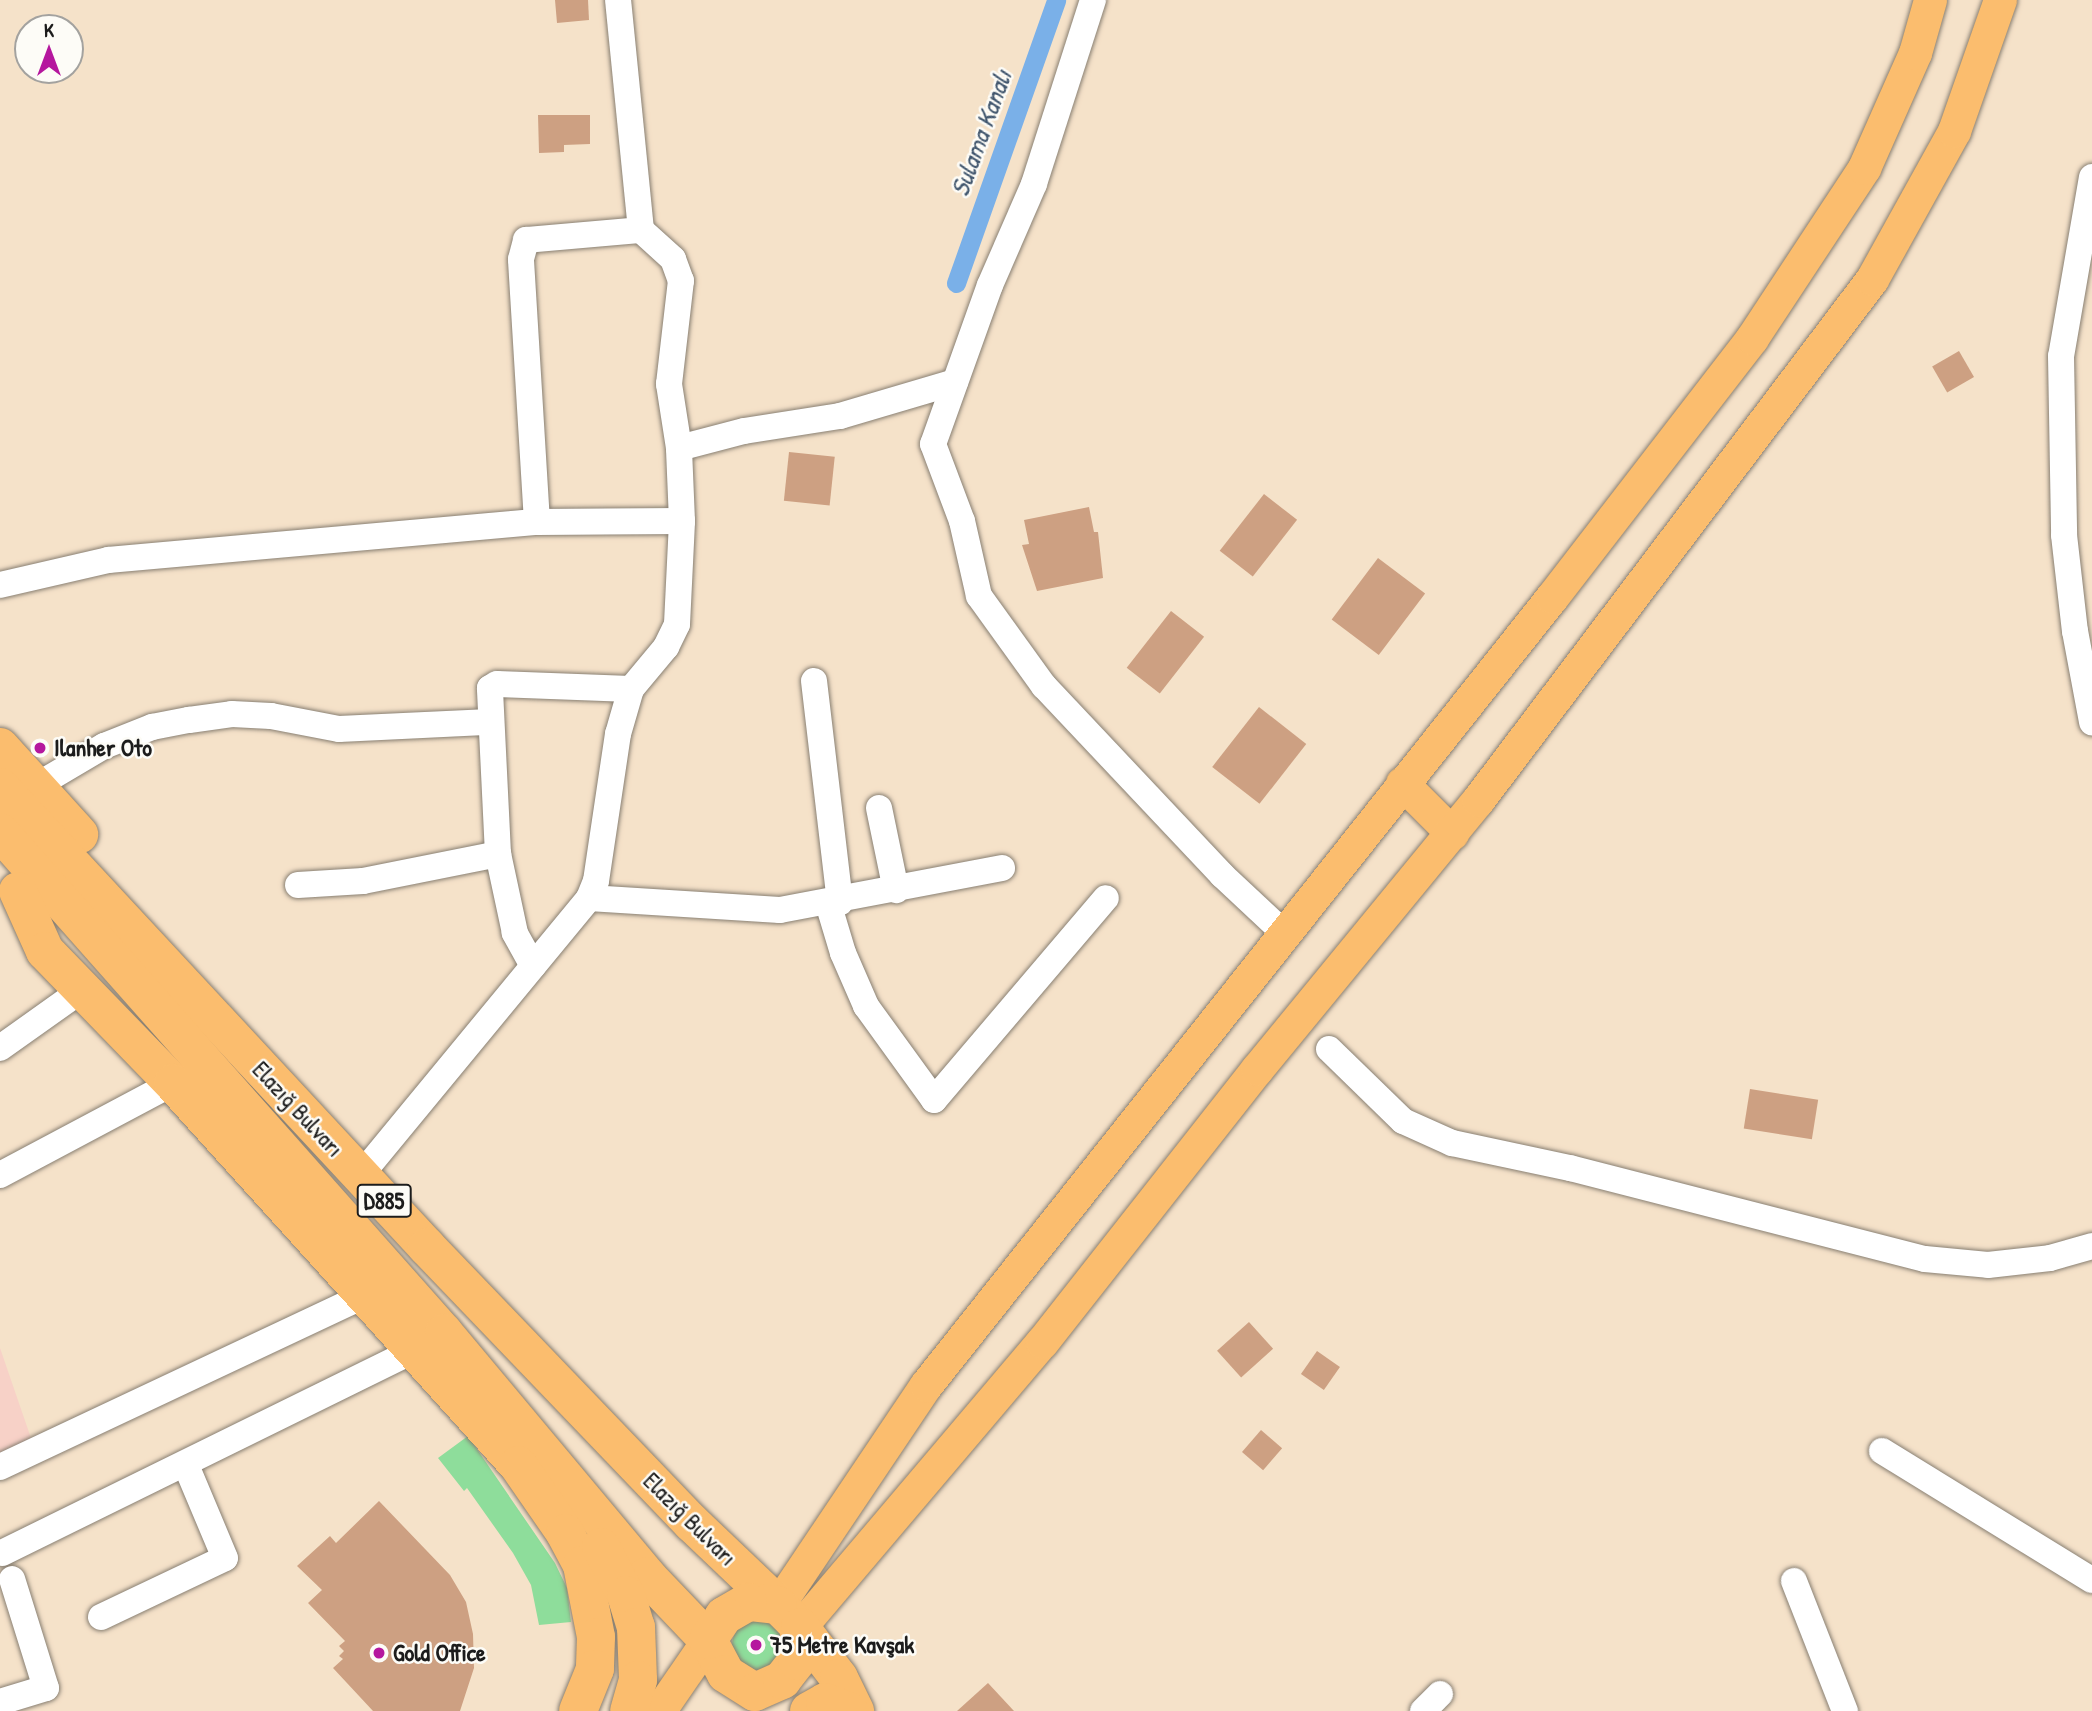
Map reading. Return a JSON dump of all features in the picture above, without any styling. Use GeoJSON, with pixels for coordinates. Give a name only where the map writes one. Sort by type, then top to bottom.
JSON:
{"type":"FeatureCollection","features":[{"type":"Feature","properties":{"kind":"highway","name":"Elazığ Bulvarı"},"geometry":{"type":"LineString","coordinates":[[0,747],[18,787],[113,873],[185,984],[360,1176],[692,1523],[789,1616],[839,1678],[855,1711]]}},
{"type":"Feature","properties":{"kind":"highway","name":"Elazığ Bulvarı"},"geometry":{"type":"LineString","coordinates":[[0,832],[169,1018],[647,1576],[708,1640]]}},
{"type":"Feature","properties":{"kind":"highway"},"geometry":{"type":"LineString","coordinates":[[9,882],[89,970],[169,1018]]}},
{"type":"Feature","properties":{"kind":"highway"},"geometry":{"type":"LineString","coordinates":[[9,882],[45,951],[173,1083],[518,1465],[582,1565],[596,1637],[595,1669],[578,1711]]}},
{"type":"Feature","properties":{"kind":"highway"},"geometry":{"type":"LineString","coordinates":[[555,1466],[626,1595],[636,1627],[638,1680],[629,1711]]}},
{"type":"Feature","properties":{"kind":"highway"},"geometry":{"type":"LineString","coordinates":[[762,1601],[789,1616],[800,1649],[791,1672],[755,1705],[726,1674],[708,1640],[735,1607],[762,1601]]}},
{"type":"Feature","properties":{"kind":"highway"},"geometry":{"type":"LineString","coordinates":[[808,1711],[817,1704],[834,1702],[849,1711]]}},
{"type":"Feature","properties":{"kind":"main road"},"geometry":{"type":"LineString","coordinates":[[789,1616],[926,1385],[1752,338],[1864,169],[1914,53],[1930,0]]}},
{"type":"Feature","properties":{"kind":"main road"},"geometry":{"type":"LineString","coordinates":[[789,1616],[1042,1342],[1257,1069],[1451,833],[1872,279],[1954,131],[2000,0]]}},
{"type":"Feature","properties":{"kind":"main road"},"geometry":{"type":"LineString","coordinates":[[1402,783],[1451,833]]}},
{"type":"Feature","properties":{"kind":"main road"},"geometry":{"type":"LineString","coordinates":[[659,1711],[708,1640]]}},
{"type":"Feature","properties":{"kind":"street"},"geometry":{"type":"LineString","coordinates":[[360,1176],[589,898],[596,881],[618,734],[631,689],[666,647],[677,624],[682,521],[679,448],[670,384],[681,281],[673,259],[640,230],[618,0]]}},
{"type":"Feature","properties":{"kind":"street"},"geometry":{"type":"LineString","coordinates":[[1093,0],[1034,184],[990,285],[933,444],[962,521],[979,596],[1053,696],[1222,875],[1283,932]]}},
{"type":"Feature","properties":{"kind":"street"},"geometry":{"type":"LineString","coordinates":[[2092,177],[2061,356],[2064,535],[2075,631],[2092,722]]}},
{"type":"Feature","properties":{"kind":"street"},"geometry":{"type":"LineString","coordinates":[[537,522],[521,259],[526,240],[640,230]]}},
{"type":"Feature","properties":{"kind":"street"},"geometry":{"type":"LineString","coordinates":[[679,448],[744,431],[839,416],[956,382]]}},
{"type":"Feature","properties":{"kind":"street"},"geometry":{"type":"LineString","coordinates":[[0,585],[108,560],[537,522],[682,521]]}},
{"type":"Feature","properties":{"kind":"street"},"geometry":{"type":"LineString","coordinates":[[814,681],[834,902],[843,953],[866,1006],[934,1100],[1106,898]]}},
{"type":"Feature","properties":{"kind":"street"},"geometry":{"type":"LineString","coordinates":[[533,966],[515,933],[498,854],[490,722],[491,688],[497,684],[631,689]]}},
{"type":"Feature","properties":{"kind":"street"},"geometry":{"type":"LineString","coordinates":[[18,787],[152,727],[211,717],[271,716],[339,729],[490,722]]}},
{"type":"Feature","properties":{"kind":"street"},"geometry":{"type":"LineString","coordinates":[[879,808],[896,890]]}},
{"type":"Feature","properties":{"kind":"street"},"geometry":{"type":"LineString","coordinates":[[298,885],[363,881],[498,854]]}},
{"type":"Feature","properties":{"kind":"street"},"geometry":{"type":"LineString","coordinates":[[589,898],[780,910],[1002,869]]}},
{"type":"Feature","properties":{"kind":"street"},"geometry":{"type":"LineString","coordinates":[[0,1048],[83,989]]}},
{"type":"Feature","properties":{"kind":"street"},"geometry":{"type":"LineString","coordinates":[[1329,1049],[1403,1121],[1452,1143],[1570,1168],[1925,1259],[1988,1265],[2050,1258],[2092,1246]]}},
{"type":"Feature","properties":{"kind":"street"},"geometry":{"type":"LineString","coordinates":[[0,1175],[173,1083]]}},
{"type":"Feature","properties":{"kind":"street"},"geometry":{"type":"LineString","coordinates":[[0,1466],[366,1295]]}},
{"type":"Feature","properties":{"kind":"street"},"geometry":{"type":"LineString","coordinates":[[0,1702],[50,1700],[6,1589],[1,1551],[186,1465],[414,1350]]}},
{"type":"Feature","properties":{"kind":"street"},"geometry":{"type":"LineString","coordinates":[[1882,1451],[2092,1580]]}},
{"type":"Feature","properties":{"kind":"street"},"geometry":{"type":"LineString","coordinates":[[101,1617],[225,1558],[186,1465]]}},
{"type":"Feature","properties":{"kind":"street"},"geometry":{"type":"LineString","coordinates":[[1794,1581],[1845,1711]]}},
{"type":"Feature","properties":{"kind":"shaded area"},"geometry":{"type":"Polygon","coordinates":[[[0,1348],[32,1441],[0,1453],[0,1348]]]}},
{"type":"Feature","properties":{"kind":"green space"},"geometry":{"type":"Polygon","coordinates":[[[468,1436],[555,1563],[567,1588],[571,1622],[539,1625],[531,1585],[513,1553],[467,1488],[464,1491],[438,1458],[468,1436]]]}},
{"type":"Feature","properties":{"kind":"green space"},"geometry":{"type":"Polygon","coordinates":[[[757,1620],[774,1628],[782,1645],[774,1662],[757,1670],[740,1662],[732,1645],[740,1628],[757,1620]]]}},
{"type":"Feature","properties":{"kind":"building"},"geometry":{"type":"Polygon","coordinates":[[[555,0],[588,0],[589,20],[557,23],[555,0]]]}},
{"type":"Feature","properties":{"kind":"building"},"geometry":{"type":"Polygon","coordinates":[[[538,115],[590,115],[590,144],[564,145],[564,152],[539,153],[538,115]]]}},
{"type":"Feature","properties":{"kind":"building"},"geometry":{"type":"Polygon","coordinates":[[[1959,351],[1974,377],[1947,392],[1932,366],[1959,351]]]}},
{"type":"Feature","properties":{"kind":"building"},"geometry":{"type":"Polygon","coordinates":[[[789,452],[835,457],[830,506],[784,501],[789,452]]]}},
{"type":"Feature","properties":{"kind":"building"},"geometry":{"type":"Polygon","coordinates":[[[1264,494],[1297,520],[1253,577],[1220,551],[1264,494]]]}},
{"type":"Feature","properties":{"kind":"building"},"geometry":{"type":"Polygon","coordinates":[[[1089,507],[1094,532],[1098,532],[1103,578],[1037,591],[1022,545],[1029,544],[1024,520],[1089,507]]]}},
{"type":"Feature","properties":{"kind":"building"},"geometry":{"type":"Polygon","coordinates":[[[1378,558],[1425,594],[1379,655],[1332,619],[1378,558]]]}},
{"type":"Feature","properties":{"kind":"building"},"geometry":{"type":"Polygon","coordinates":[[[1171,611],[1204,637],[1160,694],[1127,668],[1171,611]]]}},
{"type":"Feature","properties":{"kind":"building"},"geometry":{"type":"Polygon","coordinates":[[[1259,707],[1306,744],[1259,804],[1212,767],[1259,707]]]}},
{"type":"Feature","properties":{"kind":"building"},"geometry":{"type":"Polygon","coordinates":[[[1750,1089],[1818,1100],[1812,1139],[1744,1129],[1750,1089]]]}},
{"type":"Feature","properties":{"kind":"building"},"geometry":{"type":"Polygon","coordinates":[[[1249,1322],[1273,1349],[1241,1378],[1217,1351],[1249,1322]]]}},
{"type":"Feature","properties":{"kind":"building"},"geometry":{"type":"Polygon","coordinates":[[[1317,1351],[1340,1367],[1324,1390],[1301,1374],[1317,1351]]]}},
{"type":"Feature","properties":{"kind":"building"},"geometry":{"type":"Polygon","coordinates":[[[1261,1430],[1282,1448],[1263,1470],[1242,1452],[1261,1430]]]}},
{"type":"Feature","properties":{"kind":"building"},"geometry":{"type":"Polygon","coordinates":[[[379,1501],[450,1575],[466,1602],[473,1634],[474,1668],[460,1711],[373,1711],[333,1668],[343,1659],[339,1656],[344,1651],[339,1646],[345,1641],[308,1603],[322,1590],[297,1566],[330,1536],[336,1543],[379,1501]]]}},
{"type":"Feature","properties":{"kind":"building"},"geometry":{"type":"Polygon","coordinates":[[[988,1683],[1014,1711],[957,1711],[988,1683]]]}},
{"type":"Feature","properties":{"kind":"waterway","name":"Sulama Kanalı"},"geometry":{"type":"LineString","coordinates":[[956,283],[1056,0]]}},
{"type":"Feature","properties":{"kind":"place","name":"Ilanher Oto"},"geometry":{"type":"Point","coordinates":[40,748]}},
{"type":"Feature","properties":{"kind":"place","name":"75 Metre Kavşak"},"geometry":{"type":"Point","coordinates":[756,1645]}},
{"type":"Feature","properties":{"kind":"place","name":"Gold Office"},"geometry":{"type":"Point","coordinates":[379,1653]}}]}
